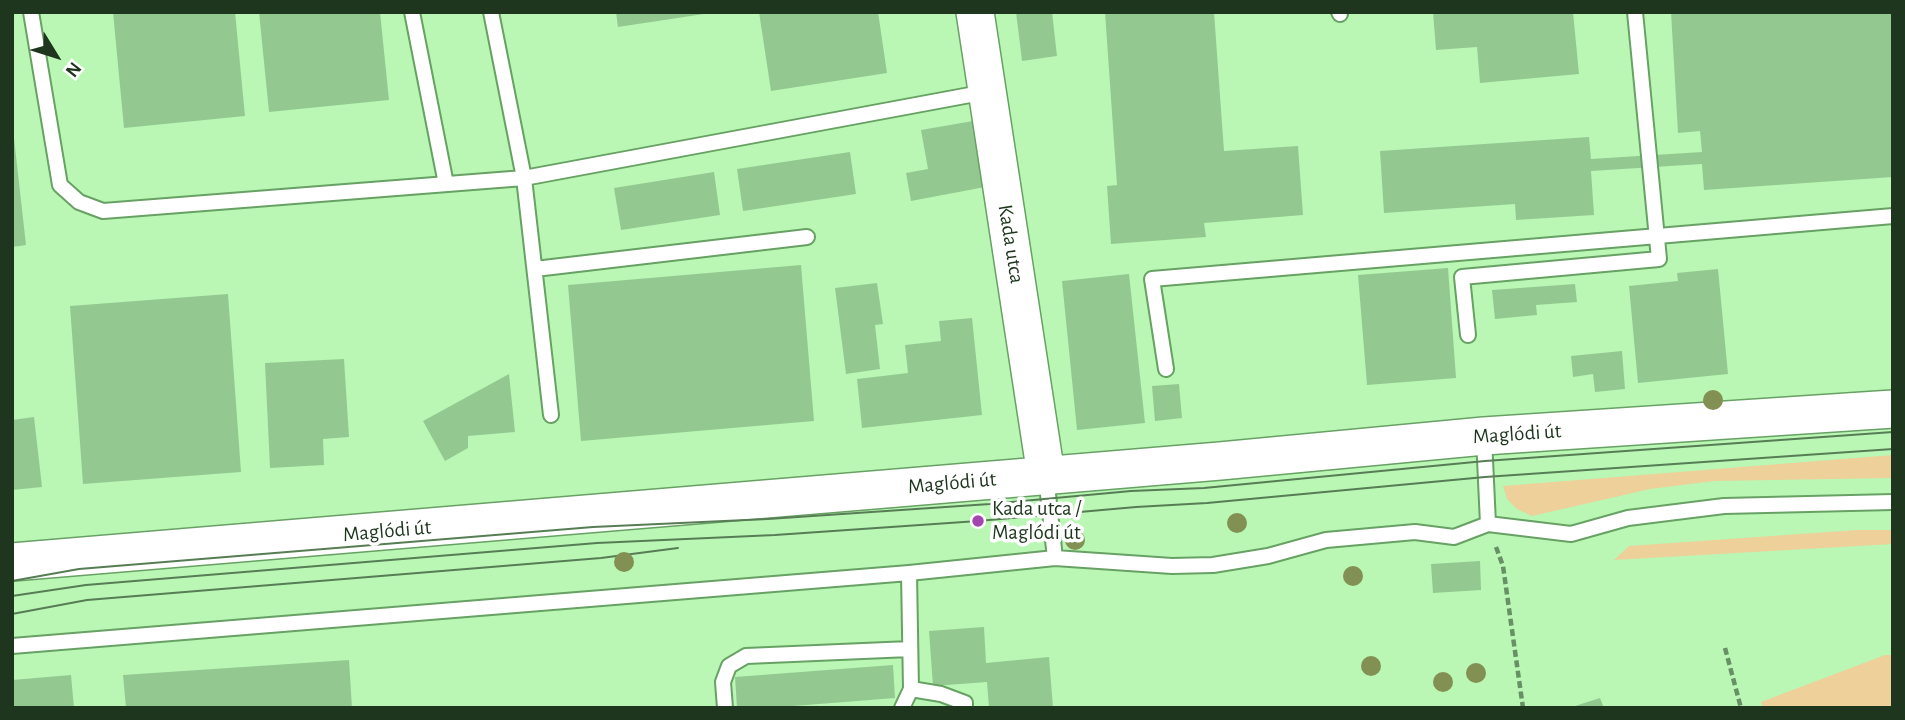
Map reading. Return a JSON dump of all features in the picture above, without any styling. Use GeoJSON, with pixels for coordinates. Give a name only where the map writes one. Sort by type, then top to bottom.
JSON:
{"type":"FeatureCollection","features":[{"type":"Feature","properties":{"kind":"street","name":"Kada utca"},"geometry":{"type":"LineString","coordinates":[[975,12],[1046,475]]}},
{"type":"Feature","properties":{"kind":"street","name":"Maglódi út"},"geometry":{"type":"LineString","coordinates":[[12,562],[1483,436],[1893,409]]}},
{"type":"Feature","properties":{"kind":"lane"},"geometry":{"type":"LineString","coordinates":[[31,12],[60,185],[79,202],[103,211],[524,178],[987,92]]}},
{"type":"Feature","properties":{"kind":"lane"},"geometry":{"type":"LineString","coordinates":[[412,12],[446,184]]}},
{"type":"Feature","properties":{"kind":"lane"},"geometry":{"type":"LineString","coordinates":[[491,12],[524,178],[551,415]]}},
{"type":"Feature","properties":{"kind":"lane"},"geometry":{"type":"LineString","coordinates":[[1468,335],[1462,277],[1659,259],[1635,12]]}},
{"type":"Feature","properties":{"kind":"lane"},"geometry":{"type":"LineString","coordinates":[[1166,369],[1153,279],[1893,216]]}},
{"type":"Feature","properties":{"kind":"lane"},"geometry":{"type":"LineString","coordinates":[[535,269],[807,237]]}},
{"type":"Feature","properties":{"kind":"lane"},"geometry":{"type":"LineString","coordinates":[[1483,436],[1488,524]]}},
{"type":"Feature","properties":{"kind":"lane"},"geometry":{"type":"LineString","coordinates":[[1046,475],[1055,558]]}},
{"type":"Feature","properties":{"kind":"lane"},"geometry":{"type":"LineString","coordinates":[[12,646],[909,573],[1055,558],[1172,566],[1213,565],[1268,556],[1326,540],[1415,532],[1454,537],[1488,524],[1571,534],[1628,518],[1724,506],[1893,502]]}},
{"type":"Feature","properties":{"kind":"lane"},"geometry":{"type":"LineString","coordinates":[[902,708],[911,689],[909,573]]}},
{"type":"Feature","properties":{"kind":"lane"},"geometry":{"type":"LineString","coordinates":[[724,708],[723,682],[729,666],[746,656],[910,649]]}},
{"type":"Feature","properties":{"kind":"lane"},"geometry":{"type":"LineString","coordinates":[[911,689],[942,694],[965,703],[965,708]]}},
{"type":"Feature","properties":{"kind":"path"},"geometry":{"type":"LineString","coordinates":[[1488,524],[1503,566],[1523,708]]}},
{"type":"Feature","properties":{"kind":"path"},"geometry":{"type":"LineString","coordinates":[[1725,648],[1741,708]]}},
{"type":"Feature","properties":{"kind":"shaded area"},"geometry":{"type":"Polygon","coordinates":[[[1893,455],[1893,478],[1714,481],[1650,489],[1532,516],[1517,509],[1507,499],[1503,486],[1893,455]]]}},
{"type":"Feature","properties":{"kind":"shaded area"},"geometry":{"type":"Polygon","coordinates":[[[1857,530],[1893,530],[1893,544],[1614,560],[1629,546],[1857,530]]]}},
{"type":"Feature","properties":{"kind":"shaded area"},"geometry":{"type":"Polygon","coordinates":[[[1885,655],[1893,655],[1893,708],[1763,708],[1761,702],[1885,655]]]}},
{"type":"Feature","properties":{"kind":"building"},"geometry":{"type":"Polygon","coordinates":[[[113,12],[235,12],[245,116],[124,128],[113,12]]]}},
{"type":"Feature","properties":{"kind":"building"},"geometry":{"type":"Polygon","coordinates":[[[259,12],[380,12],[389,100],[269,112],[259,12]]]}},
{"type":"Feature","properties":{"kind":"building"},"geometry":{"type":"Polygon","coordinates":[[[616,12],[704,12],[704,14],[618,27],[616,12]]]}},
{"type":"Feature","properties":{"kind":"building"},"geometry":{"type":"Polygon","coordinates":[[[759,12],[878,12],[887,73],[771,91],[759,12]]]}},
{"type":"Feature","properties":{"kind":"building"},"geometry":{"type":"Polygon","coordinates":[[[1016,12],[1052,12],[1057,56],[1022,61],[1016,12]]]}},
{"type":"Feature","properties":{"kind":"building"},"geometry":{"type":"Polygon","coordinates":[[[1105,12],[1214,12],[1224,151],[1298,146],[1303,215],[1204,223],[1206,237],[1111,244],[1107,186],[1117,185],[1105,12]]]}},
{"type":"Feature","properties":{"kind":"building"},"geometry":{"type":"Polygon","coordinates":[[[1433,12],[1573,12],[1579,74],[1480,83],[1477,47],[1436,50],[1433,12]]]}},
{"type":"Feature","properties":{"kind":"building"},"geometry":{"type":"Polygon","coordinates":[[[1671,12],[1893,12],[1893,177],[1704,190],[1702,164],[1591,171],[1594,215],[1516,220],[1515,204],[1384,213],[1380,151],[1589,137],[1591,159],[1702,152],[1700,131],[1678,133],[1671,12]]]}},
{"type":"Feature","properties":{"kind":"building"},"geometry":{"type":"Polygon","coordinates":[[[973,121],[985,187],[911,201],[906,173],[928,169],[921,130],[973,121]]]}},
{"type":"Feature","properties":{"kind":"building"},"geometry":{"type":"Polygon","coordinates":[[[12,138],[26,245],[12,247],[12,138]]]}},
{"type":"Feature","properties":{"kind":"building"},"geometry":{"type":"Polygon","coordinates":[[[850,152],[856,194],[743,211],[737,169],[850,152]]]}},
{"type":"Feature","properties":{"kind":"building"},"geometry":{"type":"Polygon","coordinates":[[[714,172],[720,215],[621,230],[614,188],[714,172]]]}},
{"type":"Feature","properties":{"kind":"building"},"geometry":{"type":"Polygon","coordinates":[[[801,265],[814,421],[581,441],[568,285],[801,265]]]}},
{"type":"Feature","properties":{"kind":"building"},"geometry":{"type":"Polygon","coordinates":[[[1448,268],[1456,378],[1367,385],[1358,275],[1448,268]]]}},
{"type":"Feature","properties":{"kind":"building"},"geometry":{"type":"Polygon","coordinates":[[[1718,269],[1728,374],[1638,383],[1629,286],[1678,281],[1677,273],[1718,269]]]}},
{"type":"Feature","properties":{"kind":"building"},"geometry":{"type":"Polygon","coordinates":[[[1129,274],[1145,423],[1077,430],[1062,281],[1129,274]]]}},
{"type":"Feature","properties":{"kind":"building"},"geometry":{"type":"Polygon","coordinates":[[[877,283],[883,324],[875,325],[880,369],[846,374],[835,288],[877,283]]]}},
{"type":"Feature","properties":{"kind":"building"},"geometry":{"type":"Polygon","coordinates":[[[1575,284],[1577,302],[1536,305],[1537,315],[1495,319],[1492,290],[1575,284]]]}},
{"type":"Feature","properties":{"kind":"building"},"geometry":{"type":"Polygon","coordinates":[[[228,294],[241,472],[83,484],[70,306],[228,294]]]}},
{"type":"Feature","properties":{"kind":"building"},"geometry":{"type":"Polygon","coordinates":[[[972,318],[982,415],[862,428],[857,379],[908,373],[905,345],[941,341],[939,321],[972,318]]]}},
{"type":"Feature","properties":{"kind":"building"},"geometry":{"type":"Polygon","coordinates":[[[1622,351],[1625,389],[1595,392],[1593,374],[1573,377],[1571,356],[1622,351]]]}},
{"type":"Feature","properties":{"kind":"building"},"geometry":{"type":"Polygon","coordinates":[[[344,359],[349,437],[323,439],[324,465],[270,468],[265,363],[344,359]]]}},
{"type":"Feature","properties":{"kind":"building"},"geometry":{"type":"Polygon","coordinates":[[[509,374],[515,432],[468,436],[468,448],[445,461],[423,421],[509,374]]]}},
{"type":"Feature","properties":{"kind":"building"},"geometry":{"type":"Polygon","coordinates":[[[1179,384],[1182,418],[1155,421],[1152,386],[1179,384]]]}},
{"type":"Feature","properties":{"kind":"building"},"geometry":{"type":"Polygon","coordinates":[[[34,417],[42,487],[12,490],[12,420],[34,417]]]}},
{"type":"Feature","properties":{"kind":"building"},"geometry":{"type":"Polygon","coordinates":[[[1480,561],[1481,590],[1433,593],[1431,564],[1480,561]]]}},
{"type":"Feature","properties":{"kind":"building"},"geometry":{"type":"Polygon","coordinates":[[[984,627],[986,663],[1049,657],[1053,708],[989,708],[987,682],[933,686],[929,631],[984,627]]]}},
{"type":"Feature","properties":{"kind":"building"},"geometry":{"type":"Polygon","coordinates":[[[349,660],[352,708],[126,708],[123,675],[349,660]]]}},
{"type":"Feature","properties":{"kind":"building"},"geometry":{"type":"Polygon","coordinates":[[[893,665],[895,698],[737,708],[735,677],[893,665]]]}},
{"type":"Feature","properties":{"kind":"building"},"geometry":{"type":"Polygon","coordinates":[[[71,675],[74,708],[12,708],[12,680],[71,675]]]}},
{"type":"Feature","properties":{"kind":"building"},"geometry":{"type":"Polygon","coordinates":[[[1600,698],[1604,708],[1572,708],[1572,707],[1600,698]]]}},
{"type":"Feature","properties":{"kind":"tram line"},"geometry":{"type":"LineString","coordinates":[[12,581],[79,569],[593,527],[768,519],[990,504],[1131,491],[1204,488],[1485,461],[1893,432]]}},
{"type":"Feature","properties":{"kind":"tram line"},"geometry":{"type":"LineString","coordinates":[[12,596],[86,585],[597,543],[775,535],[978,521],[1485,477],[1893,449]]}},
{"type":"Feature","properties":{"kind":"tram line"},"geometry":{"type":"LineString","coordinates":[[12,614],[87,600],[601,558],[678,548]]}},
{"type":"Feature","properties":{"kind":"place","name":"Kada utca / Maglódi út"},"geometry":{"type":"Point","coordinates":[978,521]}}]}
